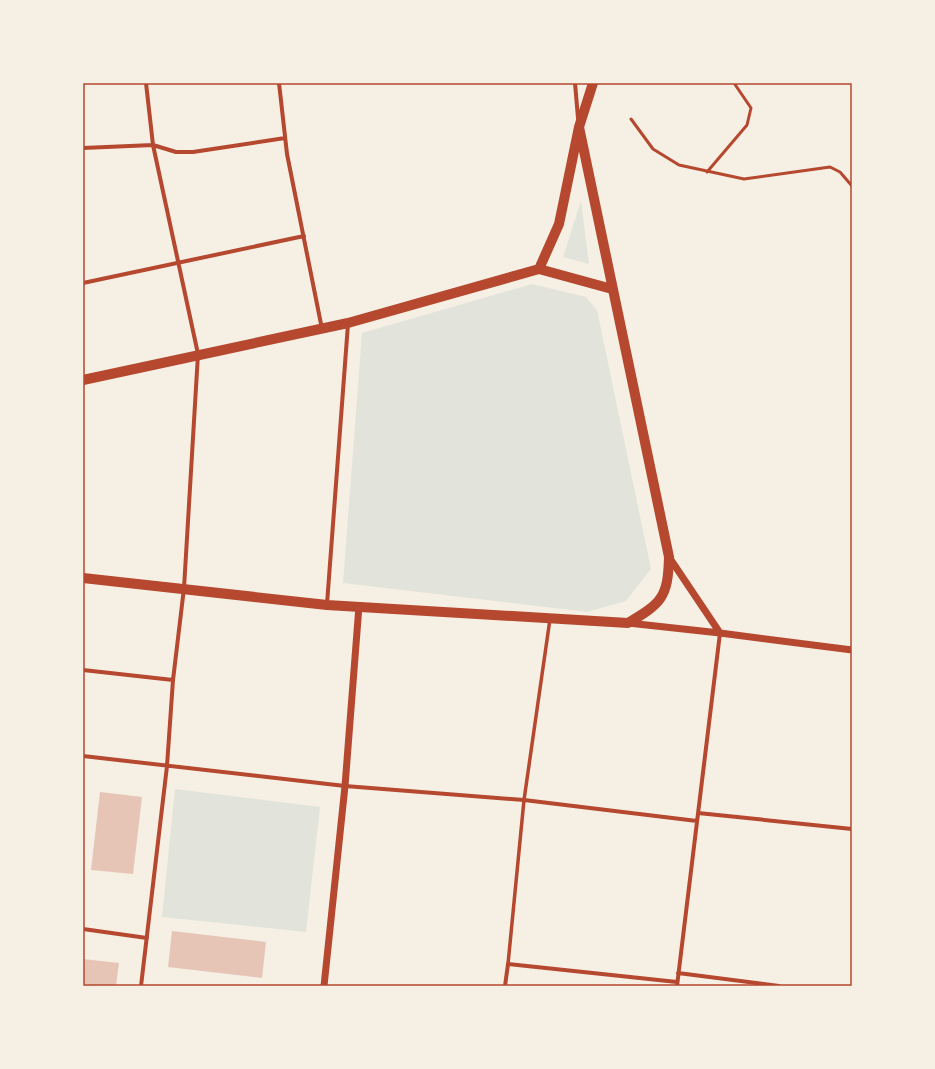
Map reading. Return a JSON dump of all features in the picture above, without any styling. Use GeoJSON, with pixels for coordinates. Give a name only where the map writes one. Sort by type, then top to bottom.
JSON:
{"type":"FeatureCollection","features":[{"type":"Feature","properties":{"kind":"main road"},"geometry":{"type":"LineString","coordinates":[[539,269],[559,224],[579,127],[593,83]]}},
{"type":"Feature","properties":{"kind":"main road"},"geometry":{"type":"LineString","coordinates":[[83,578],[327,604],[628,623],[652,609],[662,595],[669,580],[670,557],[612,290],[579,127]]}},
{"type":"Feature","properties":{"kind":"main road"},"geometry":{"type":"LineString","coordinates":[[83,380],[198,354],[348,323],[539,269],[612,290]]}},
{"type":"Feature","properties":{"kind":"street"},"geometry":{"type":"LineString","coordinates":[[141,986],[167,766],[173,680],[184,588],[198,354],[153,146],[146,83]]}},
{"type":"Feature","properties":{"kind":"street"},"geometry":{"type":"LineString","coordinates":[[279,83],[285,138],[322,329]]}},
{"type":"Feature","properties":{"kind":"street"},"geometry":{"type":"LineString","coordinates":[[575,83],[579,127]]}},
{"type":"Feature","properties":{"kind":"street"},"geometry":{"type":"LineString","coordinates":[[83,148],[153,146],[176,152],[193,152],[285,138]]}},
{"type":"Feature","properties":{"kind":"street"},"geometry":{"type":"LineString","coordinates":[[83,283],[304,236]]}},
{"type":"Feature","properties":{"kind":"street"},"geometry":{"type":"LineString","coordinates":[[327,604],[348,323]]}},
{"type":"Feature","properties":{"kind":"street"},"geometry":{"type":"LineString","coordinates":[[508,964],[677,984],[720,633],[670,557]]}},
{"type":"Feature","properties":{"kind":"street"},"geometry":{"type":"LineString","coordinates":[[324,986],[345,786],[360,606]]}},
{"type":"Feature","properties":{"kind":"street"},"geometry":{"type":"LineString","coordinates":[[505,986],[524,800],[550,618]]}},
{"type":"Feature","properties":{"kind":"street"},"geometry":{"type":"LineString","coordinates":[[628,623],[852,650]]}},
{"type":"Feature","properties":{"kind":"street"},"geometry":{"type":"LineString","coordinates":[[83,670],[173,680]]}},
{"type":"Feature","properties":{"kind":"street"},"geometry":{"type":"LineString","coordinates":[[83,756],[345,786],[524,800],[697,821]]}},
{"type":"Feature","properties":{"kind":"street"},"geometry":{"type":"LineString","coordinates":[[698,813],[852,829]]}},
{"type":"Feature","properties":{"kind":"street"},"geometry":{"type":"LineString","coordinates":[[83,929],[147,938]]}},
{"type":"Feature","properties":{"kind":"street"},"geometry":{"type":"LineString","coordinates":[[678,973],[779,986]]}},
{"type":"Feature","properties":{"kind":"lane"},"geometry":{"type":"LineString","coordinates":[[706,172],[747,125],[751,108],[734,83]]}},
{"type":"Feature","properties":{"kind":"lane"},"geometry":{"type":"LineString","coordinates":[[631,119],[653,149],[679,165],[744,179],[830,167],[840,172],[852,186]]}},
{"type":"Feature","properties":{"kind":"shaded area"},"geometry":{"type":"Polygon","coordinates":[[[581,201],[589,264],[563,257],[581,201]]]}},
{"type":"Feature","properties":{"kind":"shaded area"},"geometry":{"type":"Polygon","coordinates":[[[532,284],[586,297],[597,310],[651,569],[626,601],[587,612],[343,583],[362,333],[532,284]]]}},
{"type":"Feature","properties":{"kind":"shaded area"},"geometry":{"type":"Polygon","coordinates":[[[175,789],[320,807],[306,932],[162,917],[175,789]]]}},
{"type":"Feature","properties":{"kind":"building"},"geometry":{"type":"Polygon","coordinates":[[[100,792],[142,797],[133,874],[91,870],[100,792]]]}},
{"type":"Feature","properties":{"kind":"building"},"geometry":{"type":"Polygon","coordinates":[[[172,931],[266,942],[262,978],[168,967],[172,931]]]}},
{"type":"Feature","properties":{"kind":"building"},"geometry":{"type":"Polygon","coordinates":[[[83,959],[119,963],[116,986],[83,986],[83,959]]]}}]}
